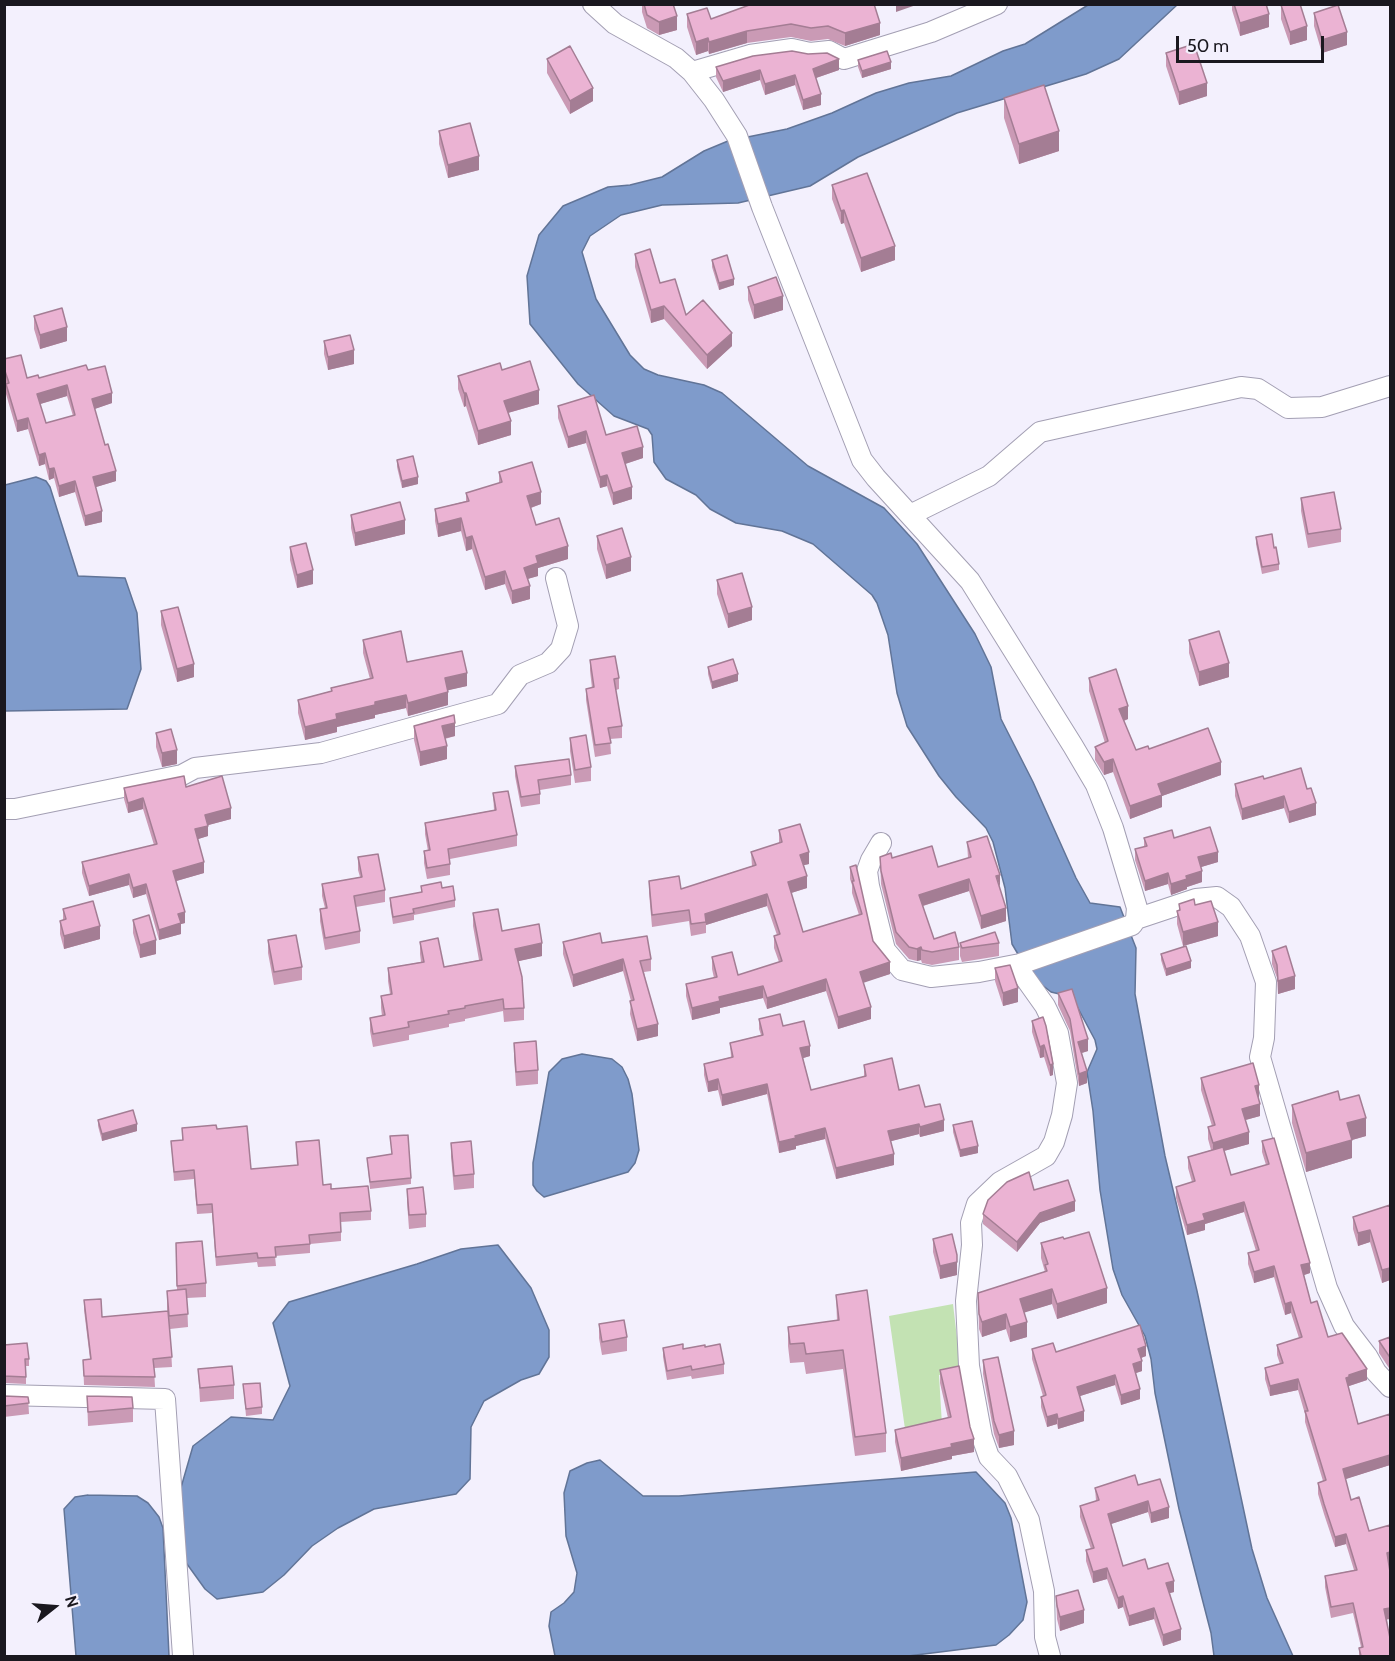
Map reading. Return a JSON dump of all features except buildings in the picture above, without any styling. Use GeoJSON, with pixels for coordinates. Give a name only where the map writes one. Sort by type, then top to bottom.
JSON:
{"type":"FeatureCollection","features":[{"type":"Feature","properties":{"kind":"street"},"geometry":{"type":"LineString","coordinates":[[593,4],[615,24],[676,58],[692,72],[714,100],[736,136],[862,460],[970,581],[1096,785],[1125,865],[1137,908],[1134,922]]}},
{"type":"Feature","properties":{"kind":"street"},"geometry":{"type":"LineString","coordinates":[[692,72],[729,60],[780,50],[792,49],[810,53],[829,51],[844,59],[932,32],[997,4]]}},
{"type":"Feature","properties":{"kind":"street"},"geometry":{"type":"LineString","coordinates":[[910,515],[989,476],[1040,432],[1242,387],[1258,389],[1288,408],[1322,406],[1390,386]]}},
{"type":"Feature","properties":{"kind":"street"},"geometry":{"type":"LineString","coordinates":[[4,809],[15,809],[182,775],[195,768],[321,753],[498,704],[520,675],[548,663],[561,649],[568,626],[556,578]]}},
{"type":"Feature","properties":{"kind":"street"},"geometry":{"type":"LineString","coordinates":[[881,843],[867,871],[885,950],[902,970],[931,977],[979,972],[1021,963],[1204,896],[1217,897],[1231,908],[1250,936],[1266,982],[1264,1038],[1260,1057],[1326,1288],[1344,1326],[1376,1372],[1390,1387]]}},
{"type":"Feature","properties":{"kind":"street"},"geometry":{"type":"LineString","coordinates":[[1021,963],[1018,968],[1045,1006],[1058,1034],[1067,1083],[1062,1115],[1054,1142],[1046,1156],[1000,1182],[977,1204],[971,1223],[972,1245],[966,1301],[969,1366],[982,1437],[989,1457],[1007,1476],[1029,1520],[1044,1591],[1045,1637],[1050,1656]]}},
{"type":"Feature","properties":{"kind":"street"},"geometry":{"type":"LineString","coordinates":[[4,1395],[165,1399],[183,1656]]}},
{"type":"Feature","properties":{"kind":"green space"},"geometry":{"type":"Polygon","coordinates":[[[953,1304],[961,1372],[939,1375],[942,1425],[905,1429],[889,1316],[953,1304]]]}},
{"type":"Feature","properties":{"kind":"water"},"geometry":{"type":"Polygon","coordinates":[[[1088,5],[1177,5],[1119,59],[1086,74],[957,113],[858,157],[810,186],[738,203],[662,205],[621,215],[590,236],[582,252],[596,299],[630,355],[644,369],[658,375],[704,385],[722,393],[808,466],[884,508],[917,544],[975,634],[991,667],[1001,719],[1033,782],[1076,878],[1090,903],[1120,907],[1136,948],[1135,994],[1165,1156],[1197,1291],[1252,1549],[1267,1598],[1293,1656],[1214,1656],[1211,1633],[1179,1509],[1145,1336],[1122,1295],[1113,1269],[1100,1190],[1087,1072],[1097,1049],[1095,1040],[1072,997],[1051,992],[1031,976],[1012,944],[1005,888],[993,842],[986,828],[939,776],[907,726],[897,693],[888,635],[877,603],[872,595],[813,544],[782,531],[736,523],[710,509],[696,495],[666,479],[654,462],[652,435],[648,429],[614,416],[578,384],[530,324],[527,276],[539,235],[563,206],[608,187],[630,185],[662,177],[704,151],[728,141],[787,129],[832,113],[876,93],[909,83],[951,76],[1003,51],[1025,44],[1088,5]]]}},
{"type":"Feature","properties":{"kind":"water"},"geometry":{"type":"Polygon","coordinates":[[[36,477],[46,481],[50,487],[78,576],[125,578],[137,613],[141,669],[127,709],[5,711],[5,485],[36,477]]]}},
{"type":"Feature","properties":{"kind":"water"},"geometry":{"type":"Polygon","coordinates":[[[582,1054],[612,1059],[622,1067],[632,1094],[639,1150],[635,1163],[628,1172],[544,1197],[533,1185],[533,1163],[549,1072],[562,1059],[582,1054]]]}},
{"type":"Feature","properties":{"kind":"water"},"geometry":{"type":"Polygon","coordinates":[[[498,1245],[531,1288],[549,1330],[549,1357],[539,1374],[521,1380],[484,1401],[471,1427],[470,1479],[456,1494],[374,1509],[338,1528],[312,1546],[284,1575],[263,1592],[217,1599],[205,1589],[182,1557],[180,1491],[193,1446],[231,1417],[273,1420],[290,1386],[273,1323],[289,1302],[461,1249],[498,1245]]]}},
{"type":"Feature","properties":{"kind":"water"},"geometry":{"type":"Polygon","coordinates":[[[600,1460],[643,1496],[679,1496],[976,1472],[1005,1503],[1011,1518],[1027,1602],[1023,1620],[996,1645],[908,1656],[555,1656],[549,1626],[551,1612],[574,1592],[577,1573],[566,1536],[564,1493],[570,1471],[600,1460]]]}},
{"type":"Feature","properties":{"kind":"water"},"geometry":{"type":"Polygon","coordinates":[[[137,1496],[148,1503],[159,1517],[163,1528],[169,1656],[76,1656],[64,1509],[75,1497],[137,1496]]]}}]}
